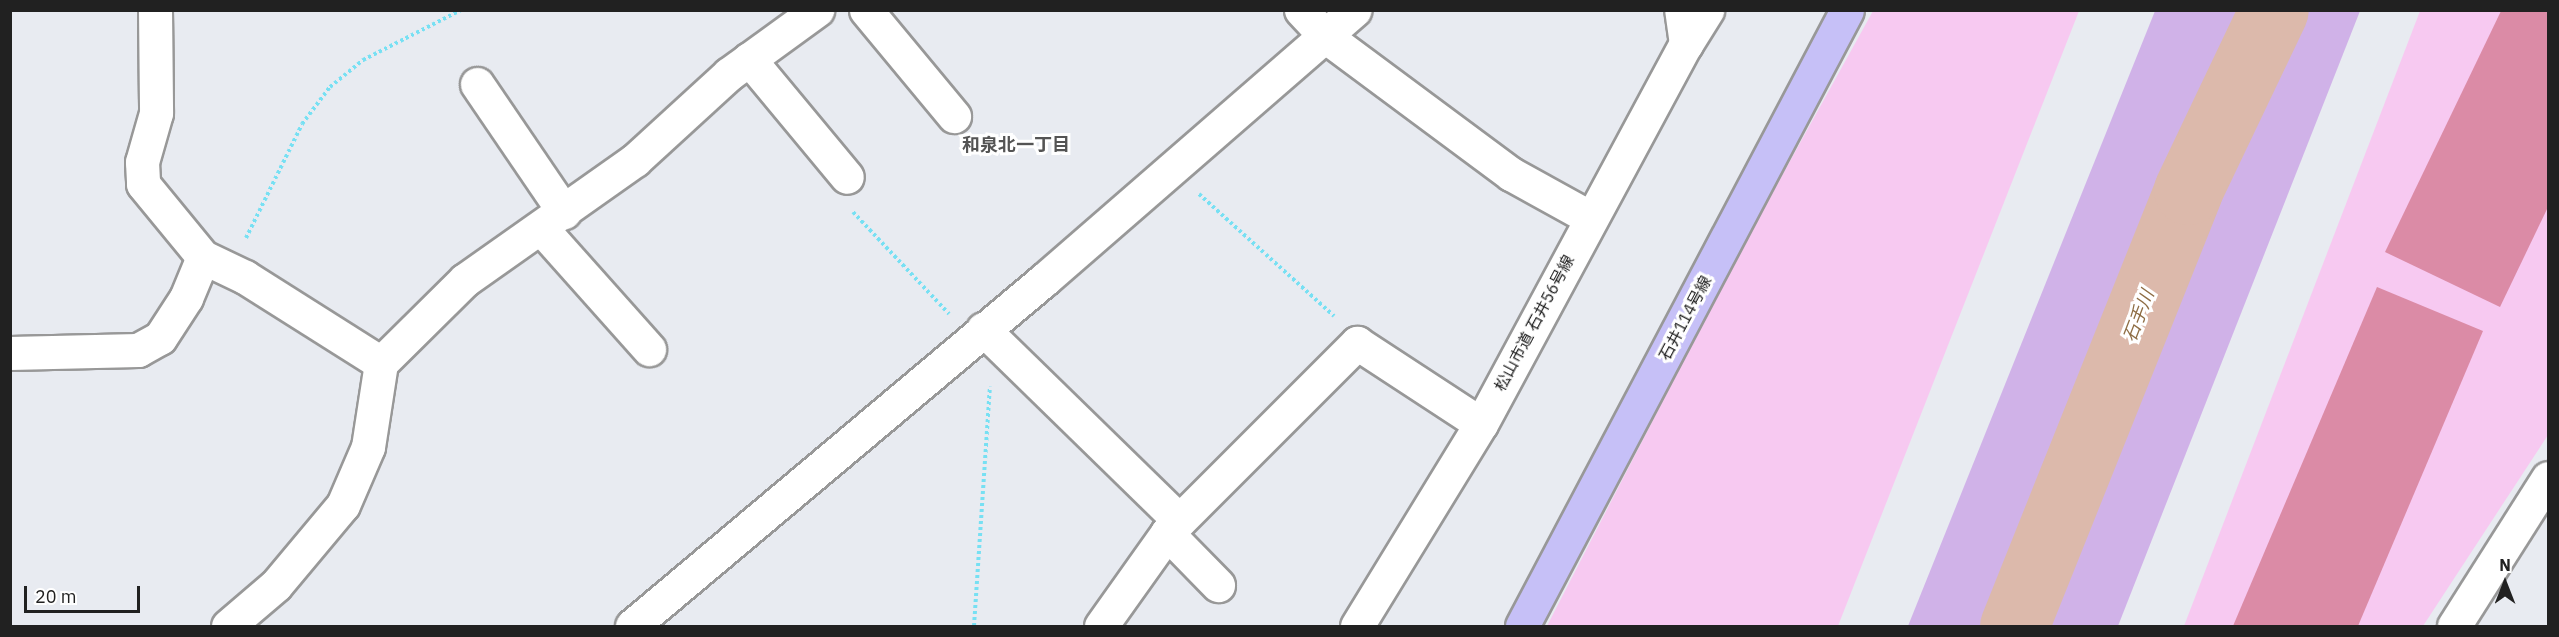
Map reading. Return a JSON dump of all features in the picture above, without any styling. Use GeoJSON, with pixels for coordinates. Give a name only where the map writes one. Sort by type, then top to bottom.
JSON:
{"type":"FeatureCollection","features":[{"type":"Feature","properties":{"kind":"street"},"geometry":{"type":"LineString","coordinates":[[155,10],[156,113],[142,162],[143,184],[217,263],[381,363]]}},
{"type":"Feature","properties":{"kind":"street"},"geometry":{"type":"LineString","coordinates":[[228,627],[276,585],[343,505],[368,447],[381,363],[465,280],[553,221],[635,160],[749,59],[817,10]]}},
{"type":"Feature","properties":{"kind":"street"},"geometry":{"type":"LineString","coordinates":[[866,10],[954,116]]}},
{"type":"Feature","properties":{"kind":"street"},"geometry":{"type":"LineString","coordinates":[[1300,10],[1325,36],[1511,174],[1589,217]]}},
{"type":"Feature","properties":{"kind":"street"},"geometry":{"type":"LineString","coordinates":[[632,627],[983,335],[1354,10]]}},
{"type":"Feature","properties":{"kind":"street"},"geometry":{"type":"LineString","coordinates":[[1681,10],[1686,44]]}},
{"type":"Feature","properties":{"kind":"street","name":"松山市道 石井56号線"},"geometry":{"type":"LineString","coordinates":[[1357,627],[1481,424],[1589,217],[1707,10]]}},
{"type":"Feature","properties":{"kind":"street","name":"石井114号線"},"geometry":{"type":"LineString","coordinates":[[1522,627],[1847,10]]}},
{"type":"Feature","properties":{"kind":"street"},"geometry":{"type":"LineString","coordinates":[[749,59],[847,177]]}},
{"type":"Feature","properties":{"kind":"street"},"geometry":{"type":"LineString","coordinates":[[477,84],[553,221],[649,349]]}},
{"type":"Feature","properties":{"kind":"street"},"geometry":{"type":"LineString","coordinates":[[10,353],[138,350],[160,338],[186,298],[217,263]]}},
{"type":"Feature","properties":{"kind":"street"},"geometry":{"type":"LineString","coordinates":[[983,335],[1173,527],[1218,585]]}},
{"type":"Feature","properties":{"kind":"street"},"geometry":{"type":"LineString","coordinates":[[1101,627],[1173,527],[1357,343],[1481,424]]}},
{"type":"Feature","properties":{"kind":"street"},"geometry":{"type":"LineString","coordinates":[[2454,627],[2548,478]]}},
{"type":"Feature","properties":{"kind":"path"},"geometry":{"type":"LineString","coordinates":[[217,263],[330,87],[372,55],[461,10]]}},
{"type":"Feature","properties":{"kind":"path"},"geometry":{"type":"LineString","coordinates":[[1172,169],[1355,335],[1357,343]]}},
{"type":"Feature","properties":{"kind":"path"},"geometry":{"type":"LineString","coordinates":[[847,177],[833,191],[983,335],[974,627]]}},
{"type":"Feature","properties":{"kind":"shaded area"},"geometry":{"type":"Polygon","coordinates":[[[1873,11],[2079,11],[1838,626],[1547,626],[1737,257],[1873,11]]]}},
{"type":"Feature","properties":{"kind":"shaded area"},"geometry":{"type":"Polygon","coordinates":[[[2155,11],[2360,11],[2118,626],[1908,626],[2155,11]]]}},
{"type":"Feature","properties":{"kind":"shaded area"},"geometry":{"type":"Polygon","coordinates":[[[2420,11],[2548,11],[2548,435],[2423,626],[2184,626],[2420,11]]]}},
{"type":"Feature","properties":{"kind":"shaded area"},"geometry":{"type":"Polygon","coordinates":[[[2501,11],[2548,11],[2548,207],[2500,307],[2385,252],[2501,11]]]}},
{"type":"Feature","properties":{"kind":"shaded area"},"geometry":{"type":"Polygon","coordinates":[[[2377,287],[2483,331],[2358,626],[2233,626],[2377,287]]]}},
{"type":"Feature","properties":{"kind":"waterway","name":"石手川"},"geometry":{"type":"LineString","coordinates":[[2014,626],[2188,190],[2274,10]]}},
{"type":"Feature","properties":{"kind":"district","name":"和泉北一丁目"},"geometry":{"type":"Point","coordinates":[1016,145]}}]}
